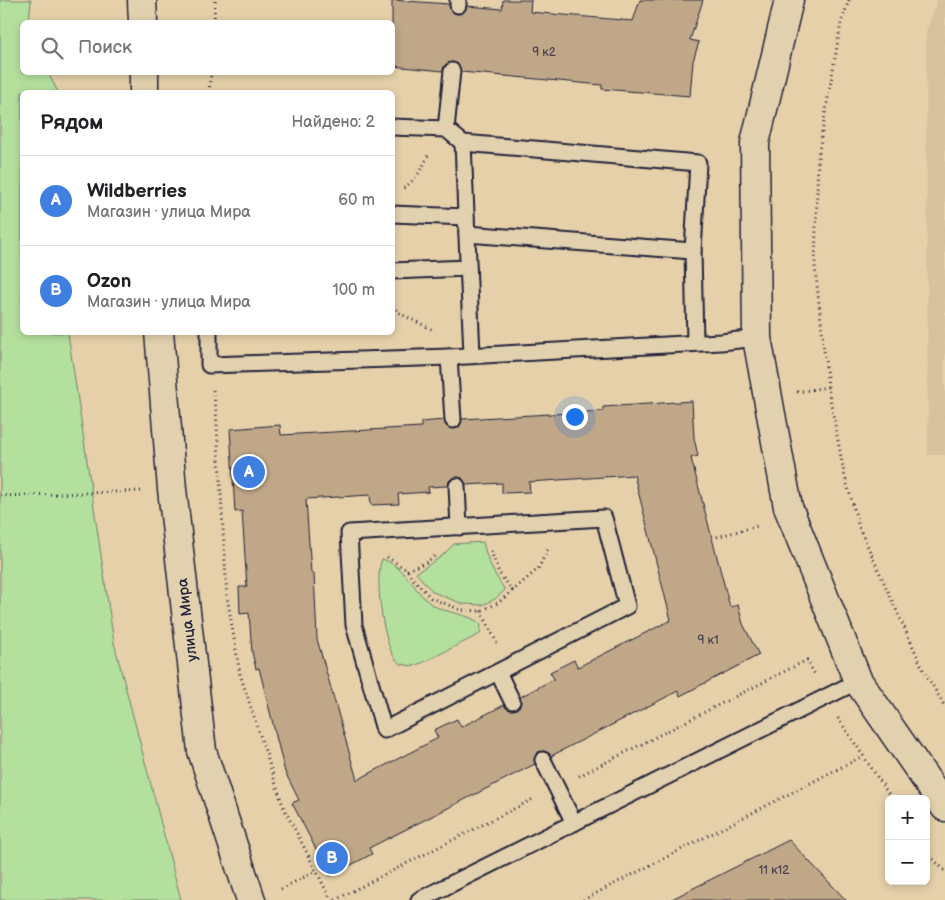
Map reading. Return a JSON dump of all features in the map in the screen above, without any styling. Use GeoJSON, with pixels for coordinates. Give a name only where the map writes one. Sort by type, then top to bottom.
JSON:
{"type":"FeatureCollection","features":[{"type":"Feature","properties":{"kind":"street"},"geometry":{"type":"LineString","coordinates":[[142,0],[143,20]]}},
{"type":"Feature","properties":{"kind":"street"},"geometry":{"type":"LineString","coordinates":[[789,0],[755,142],[758,338],[788,507],[858,681],[945,807]]}},
{"type":"Feature","properties":{"kind":"street"},"geometry":{"type":"LineString","coordinates":[[144,75],[144,90]]}},
{"type":"Feature","properties":{"kind":"street","name":"улица Мира"},"geometry":{"type":"LineString","coordinates":[[159,335],[172,490],[202,751],[251,900]]}},
{"type":"Feature","properties":{"kind":"lane"},"geometry":{"type":"LineString","coordinates":[[442,129],[452,71]]}},
{"type":"Feature","properties":{"kind":"lane"},"geometry":{"type":"LineString","coordinates":[[395,127],[442,129],[462,143],[698,163],[692,251],[695,342]]}},
{"type":"Feature","properties":{"kind":"lane"},"geometry":{"type":"LineString","coordinates":[[462,143],[472,355]]}},
{"type":"Feature","properties":{"kind":"lane"},"geometry":{"type":"LineString","coordinates":[[395,214],[466,217]]}},
{"type":"Feature","properties":{"kind":"lane"},"geometry":{"type":"LineString","coordinates":[[466,234],[692,251]]}},
{"type":"Feature","properties":{"kind":"lane"},"geometry":{"type":"LineString","coordinates":[[395,271],[468,268]]}},
{"type":"Feature","properties":{"kind":"lane"},"geometry":{"type":"LineString","coordinates":[[209,335],[209,365],[472,355],[758,338]]}},
{"type":"Feature","properties":{"kind":"lane"},"geometry":{"type":"LineString","coordinates":[[449,356],[453,420]]}},
{"type":"Feature","properties":{"kind":"lane"},"geometry":{"type":"LineString","coordinates":[[456,486],[459,527]]}},
{"type":"Feature","properties":{"kind":"lane"},"geometry":{"type":"LineString","coordinates":[[604,518],[627,606],[384,730],[354,625],[349,533],[488,525],[604,518]]}},
{"type":"Feature","properties":{"kind":"lane"},"geometry":{"type":"LineString","coordinates":[[503,669],[512,701]]}},
{"type":"Feature","properties":{"kind":"lane"},"geometry":{"type":"LineString","coordinates":[[419,900],[858,681]]}},
{"type":"Feature","properties":{"kind":"lane"},"geometry":{"type":"LineString","coordinates":[[542,760],[574,823]]}},
{"type":"Feature","properties":{"kind":"path"},"geometry":{"type":"LineString","coordinates":[[214,20],[215,0]]}},
{"type":"Feature","properties":{"kind":"path"},"geometry":{"type":"LineString","coordinates":[[849,0],[841,23],[818,156],[815,266],[828,387],[844,473],[860,527],[922,667],[945,707]]}},
{"type":"Feature","properties":{"kind":"path"},"geometry":{"type":"LineString","coordinates":[[209,90],[211,75]]}},
{"type":"Feature","properties":{"kind":"path"},"geometry":{"type":"LineString","coordinates":[[399,192],[416,178],[424,167],[442,129]]}},
{"type":"Feature","properties":{"kind":"path"},"geometry":{"type":"LineString","coordinates":[[209,365],[216,408],[227,596],[240,674],[283,806],[331,900]]}},
{"type":"Feature","properties":{"kind":"path"},"geometry":{"type":"LineString","coordinates":[[791,393],[828,387]]}},
{"type":"Feature","properties":{"kind":"path"},"geometry":{"type":"LineString","coordinates":[[0,496],[172,490]]}},
{"type":"Feature","properties":{"kind":"path"},"geometry":{"type":"LineString","coordinates":[[488,525],[491,555],[499,573],[513,591]]}},
{"type":"Feature","properties":{"kind":"path"},"geometry":{"type":"LineString","coordinates":[[712,538],[758,526]]}},
{"type":"Feature","properties":{"kind":"path"},"geometry":{"type":"LineString","coordinates":[[349,533],[407,570],[413,579],[432,598],[461,610],[481,611],[498,603],[538,569],[552,542]]}},
{"type":"Feature","properties":{"kind":"path"},"geometry":{"type":"LineString","coordinates":[[481,611],[503,669]]}},
{"type":"Feature","properties":{"kind":"path"},"geometry":{"type":"LineString","coordinates":[[807,660],[826,697],[889,795]]}},
{"type":"Feature","properties":{"kind":"path"},"geometry":{"type":"LineString","coordinates":[[583,900],[864,756]]}},
{"type":"Feature","properties":{"kind":"path"},"geometry":{"type":"LineString","coordinates":[[930,856],[945,871]]}},
{"type":"Feature","properties":{"kind":"path"},"geometry":{"type":"LineString","coordinates":[[284,887],[316,871]]}},
{"type":"Feature","properties":{"kind":"shaded area"},"geometry":{"type":"Polygon","coordinates":[[[937,0],[945,0],[945,455],[928,455],[926,32],[937,0]]]}},
{"type":"Feature","properties":{"kind":"green space"},"geometry":{"type":"Polygon","coordinates":[[[0,0],[31,0],[29,20],[20,20],[20,75],[49,75],[57,90],[20,90],[20,335],[68,335],[114,643],[181,900],[0,900],[0,0]]]}},
{"type":"Feature","properties":{"kind":"green space"},"geometry":{"type":"Polygon","coordinates":[[[483,542],[491,567],[505,590],[495,599],[482,605],[463,604],[433,592],[416,573],[442,556],[454,544],[483,542]]]}},
{"type":"Feature","properties":{"kind":"green space"},"geometry":{"type":"Polygon","coordinates":[[[382,559],[397,567],[431,604],[477,621],[481,625],[480,634],[422,663],[412,666],[401,664],[389,647],[383,622],[379,593],[382,559]]]}},
{"type":"Feature","properties":{"kind":"building"},"geometry":{"type":"Polygon","coordinates":[[[392,0],[449,4],[450,10],[458,14],[463,13],[467,6],[502,9],[503,0],[531,0],[530,12],[633,21],[640,0],[703,0],[690,40],[699,42],[693,61],[690,96],[602,89],[602,85],[461,72],[458,64],[452,62],[445,65],[443,71],[395,66],[395,20],[392,20],[392,0]]]}},
{"type":"Feature","properties":{"kind":"building"},"geometry":{"type":"Polygon","coordinates":[[[692,401],[694,438],[698,456],[691,458],[730,607],[738,605],[743,624],[759,655],[680,696],[678,691],[551,756],[544,751],[538,752],[534,759],[535,764],[369,848],[372,854],[330,876],[292,803],[299,800],[285,772],[259,668],[256,669],[252,652],[249,613],[240,614],[239,587],[247,587],[242,511],[235,512],[230,429],[280,425],[281,435],[421,427],[421,422],[444,420],[446,426],[453,429],[459,427],[462,419],[603,411],[603,407],[692,401]],[[634,475],[529,482],[530,492],[502,493],[502,483],[466,485],[462,478],[456,477],[449,481],[448,486],[428,487],[429,492],[398,494],[399,504],[371,505],[370,495],[306,499],[311,573],[314,573],[317,639],[357,780],[438,738],[434,730],[457,719],[461,727],[504,705],[511,710],[516,709],[521,702],[520,697],[554,679],[550,672],[574,660],[578,667],[671,620],[634,475]]]}},
{"type":"Feature","properties":{"kind":"building"},"geometry":{"type":"Polygon","coordinates":[[[789,840],[846,900],[670,900],[789,840]]]}},
{"type":"Feature","properties":{"kind":"place","name":"Wildberries"},"geometry":{"type":"Point","coordinates":[249,472]}},
{"type":"Feature","properties":{"kind":"place","name":"Ozon"},"geometry":{"type":"Point","coordinates":[332,858]}}]}
